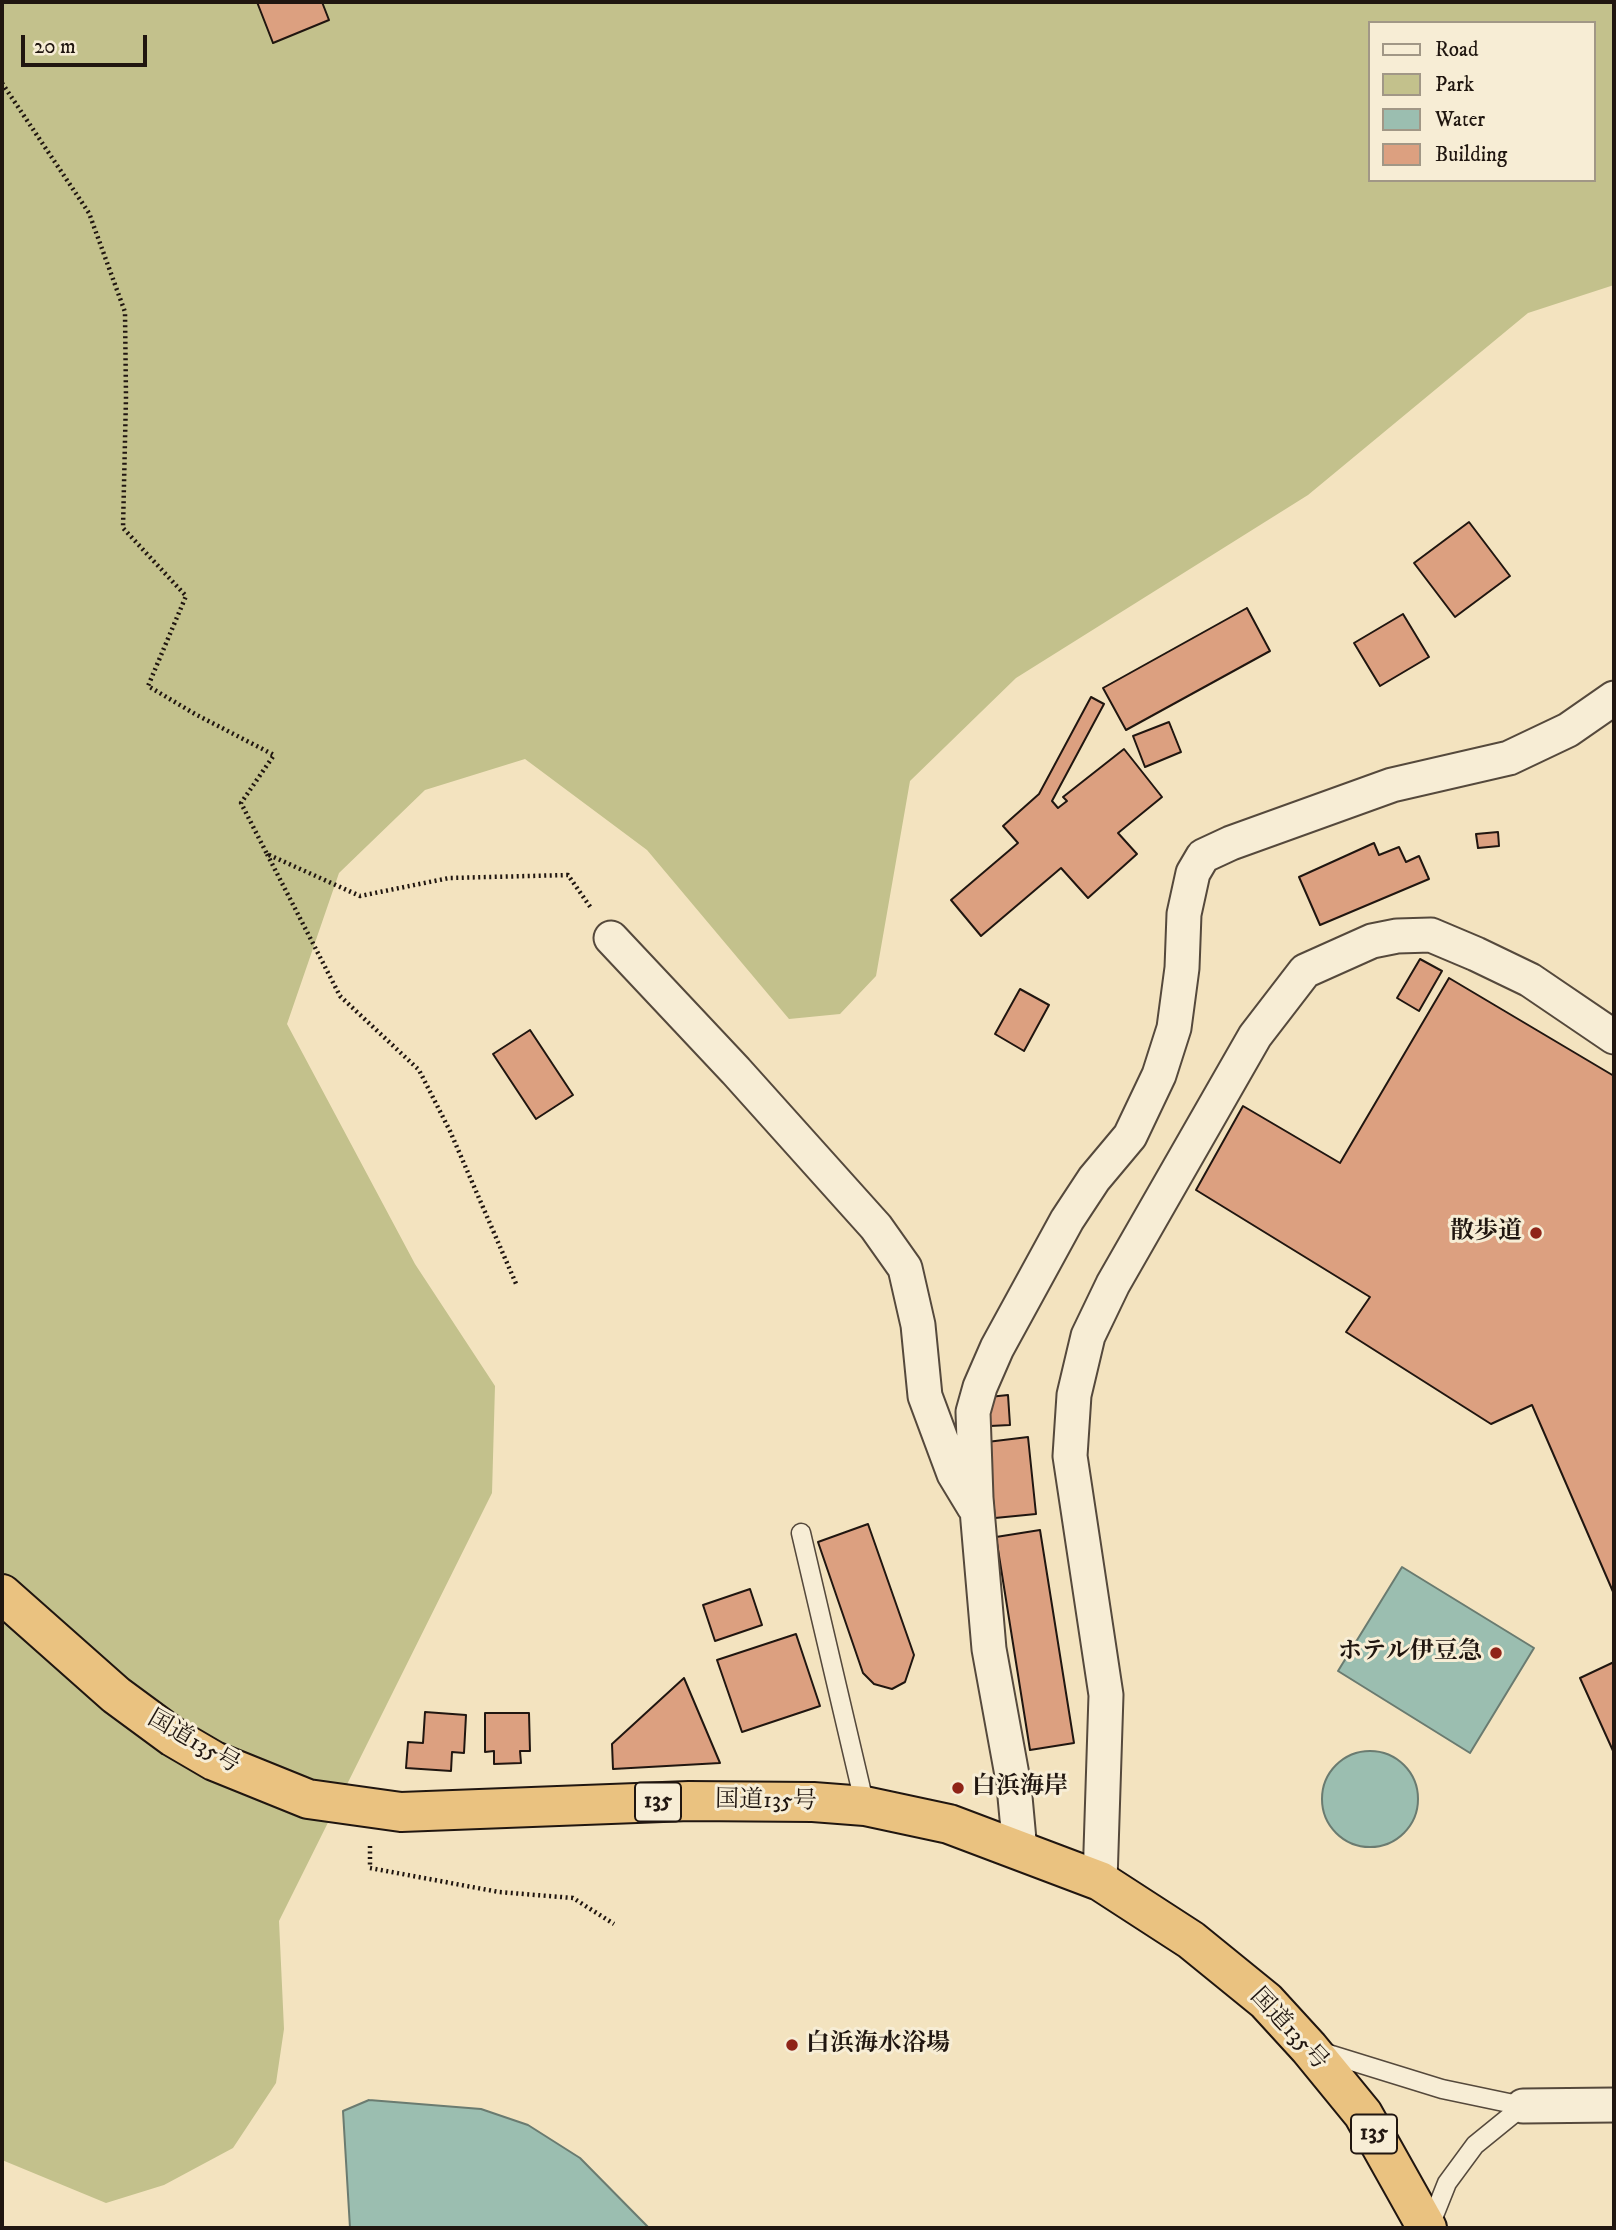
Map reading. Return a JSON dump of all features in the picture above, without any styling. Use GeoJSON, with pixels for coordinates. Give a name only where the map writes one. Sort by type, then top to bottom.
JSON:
{"type":"FeatureCollection","features":[{"type":"Feature","properties":{"kind":"highway","name":"国道135号"},"geometry":{"type":"LineString","coordinates":[[2,1594],[116,1695],[173,1737],[214,1761],[308,1799],[401,1812],[689,1801],[813,1802],[865,1806],[949,1824],[1100,1881],[1191,1940],[1266,2001],[1363,2114],[1428,2228]]}},
{"type":"Feature","properties":{"kind":"street"},"geometry":{"type":"LineString","coordinates":[[1020,1851],[1014,1786],[989,1649],[973,1412],[980,1387],[997,1349],[1067,1220],[1094,1179],[1129,1136],[1159,1075],[1174,1028],[1182,968],[1184,914],[1193,873],[1203,856],[1231,843],[1392,785],[1509,758],[1568,730],[1614,698]]}},
{"type":"Feature","properties":{"kind":"street"},"geometry":{"type":"LineString","coordinates":[[1100,1881],[1106,1695],[1070,1456],[1074,1395],[1088,1336],[1108,1294],[1255,1036],[1305,971],[1372,941],[1396,936],[1431,935],[1530,980],[1614,1037]]}},
{"type":"Feature","properties":{"kind":"street"},"geometry":{"type":"LineString","coordinates":[[611,938],[736,1071],[876,1227],[905,1268],[918,1325],[925,1396],[954,1474],[979,1515]]}},
{"type":"Feature","properties":{"kind":"street"},"geometry":{"type":"LineString","coordinates":[[1523,2106],[1614,2105]]}},
{"type":"Feature","properties":{"kind":"lane"},"geometry":{"type":"LineString","coordinates":[[801,1533],[865,1806]]}},
{"type":"Feature","properties":{"kind":"lane"},"geometry":{"type":"LineString","coordinates":[[1309,2048],[1442,2090],[1523,2106]]}},
{"type":"Feature","properties":{"kind":"lane"},"geometry":{"type":"LineString","coordinates":[[1428,2228],[1447,2183],[1475,2144],[1523,2106]]}},
{"type":"Feature","properties":{"kind":"path"},"geometry":{"type":"LineString","coordinates":[[2,83],[89,213],[125,312],[123,528],[186,596],[148,686],[274,755],[241,803],[340,996],[419,1070],[450,1131],[517,1286]]}},
{"type":"Feature","properties":{"kind":"path"},"geometry":{"type":"LineString","coordinates":[[267,854],[360,896],[450,878],[568,875],[611,938]]}},
{"type":"Feature","properties":{"kind":"path"},"geometry":{"type":"LineString","coordinates":[[370,1808],[370,1868],[499,1892],[573,1898],[614,1924]]}},
{"type":"Feature","properties":{"kind":"green space"},"geometry":{"type":"Polygon","coordinates":[[[2,2],[1614,2],[1614,285],[1528,313],[1308,495],[1016,678],[910,781],[876,976],[840,1014],[789,1019],[647,850],[525,759],[425,790],[339,873],[287,1024],[415,1264],[495,1386],[492,1493],[279,1921],[284,2029],[276,2083],[233,2148],[164,2185],[106,2203],[2,2160],[2,2]]]}},
{"type":"Feature","properties":{"kind":"water"},"geometry":{"type":"Polygon","coordinates":[[[1402,1567],[1534,1648],[1470,1753],[1338,1671],[1402,1567]]]}},
{"type":"Feature","properties":{"kind":"water"},"geometry":{"type":"Polygon","coordinates":[[[1370,1751],[1388,1755],[1404,1765],[1414,1781],[1418,1799],[1414,1817],[1404,1833],[1388,1843],[1370,1847],[1352,1843],[1336,1833],[1326,1817],[1322,1799],[1326,1781],[1336,1765],[1352,1755],[1370,1751]]]}},
{"type":"Feature","properties":{"kind":"water"},"geometry":{"type":"Polygon","coordinates":[[[369,2100],[481,2109],[528,2125],[580,2158],[649,2228],[350,2228],[343,2111],[369,2100]]]}},
{"type":"Feature","properties":{"kind":"building"},"geometry":{"type":"Polygon","coordinates":[[[257,2],[322,2],[329,20],[273,43],[257,2]]]}},
{"type":"Feature","properties":{"kind":"building"},"geometry":{"type":"Polygon","coordinates":[[[1469,522],[1510,576],[1455,617],[1414,563],[1469,522]]]}},
{"type":"Feature","properties":{"kind":"building"},"geometry":{"type":"Polygon","coordinates":[[[1247,608],[1270,651],[1126,730],[1103,688],[1247,608]]]}},
{"type":"Feature","properties":{"kind":"building"},"geometry":{"type":"Polygon","coordinates":[[[1403,614],[1429,657],[1380,686],[1354,643],[1403,614]]]}},
{"type":"Feature","properties":{"kind":"building"},"geometry":{"type":"Polygon","coordinates":[[[1091,697],[1104,704],[1052,801],[1058,808],[1067,801],[1063,797],[1124,749],[1162,797],[1118,833],[1137,854],[1088,898],[1061,868],[981,936],[951,900],[1018,843],[1003,826],[1039,794],[1091,697]]]}},
{"type":"Feature","properties":{"kind":"building"},"geometry":{"type":"Polygon","coordinates":[[[1169,722],[1181,752],[1145,767],[1133,736],[1169,722]]]}},
{"type":"Feature","properties":{"kind":"building"},"geometry":{"type":"Polygon","coordinates":[[[1498,832],[1499,846],[1478,848],[1476,834],[1498,832]]]}},
{"type":"Feature","properties":{"kind":"building"},"geometry":{"type":"Polygon","coordinates":[[[1374,843],[1379,855],[1399,847],[1406,862],[1419,856],[1429,879],[1320,925],[1299,877],[1374,843]]]}},
{"type":"Feature","properties":{"kind":"building"},"geometry":{"type":"Polygon","coordinates":[[[1420,959],[1442,971],[1419,1011],[1397,998],[1420,959]]]}},
{"type":"Feature","properties":{"kind":"building"},"geometry":{"type":"Polygon","coordinates":[[[1449,978],[1614,1076],[1614,1594],[1532,1405],[1491,1424],[1346,1332],[1370,1297],[1196,1190],[1243,1106],[1340,1163],[1449,978]]]}},
{"type":"Feature","properties":{"kind":"building"},"geometry":{"type":"Polygon","coordinates":[[[1020,989],[1049,1005],[1024,1051],[995,1034],[1020,989]]]}},
{"type":"Feature","properties":{"kind":"building"},"geometry":{"type":"Polygon","coordinates":[[[530,1030],[573,1095],[536,1119],[493,1054],[530,1030]]]}},
{"type":"Feature","properties":{"kind":"building"},"geometry":{"type":"Polygon","coordinates":[[[1008,1395],[1010,1425],[990,1426],[989,1397],[1008,1395]]]}},
{"type":"Feature","properties":{"kind":"building"},"geometry":{"type":"Polygon","coordinates":[[[1028,1437],[1036,1514],[995,1518],[987,1442],[1028,1437]]]}},
{"type":"Feature","properties":{"kind":"building"},"geometry":{"type":"Polygon","coordinates":[[[868,1524],[914,1655],[905,1682],[892,1689],[874,1684],[863,1673],[818,1542],[868,1524]]]}},
{"type":"Feature","properties":{"kind":"building"},"geometry":{"type":"Polygon","coordinates":[[[1040,1530],[1074,1743],[1030,1750],[996,1537],[1040,1530]]]}},
{"type":"Feature","properties":{"kind":"building"},"geometry":{"type":"Polygon","coordinates":[[[750,1589],[762,1625],[715,1641],[703,1605],[750,1589]]]}},
{"type":"Feature","properties":{"kind":"building"},"geometry":{"type":"Polygon","coordinates":[[[796,1634],[820,1706],[742,1732],[717,1660],[796,1634]]]}},
{"type":"Feature","properties":{"kind":"building"},"geometry":{"type":"Polygon","coordinates":[[[1614,1662],[1614,1753],[1580,1678],[1614,1662]]]}},
{"type":"Feature","properties":{"kind":"building"},"geometry":{"type":"Polygon","coordinates":[[[684,1678],[720,1763],[613,1769],[612,1744],[684,1678]]]}},
{"type":"Feature","properties":{"kind":"building"},"geometry":{"type":"Polygon","coordinates":[[[425,1712],[466,1715],[464,1753],[452,1752],[451,1771],[406,1768],[408,1742],[423,1743],[425,1712]]]}},
{"type":"Feature","properties":{"kind":"building"},"geometry":{"type":"Polygon","coordinates":[[[485,1713],[529,1713],[530,1751],[520,1751],[521,1763],[494,1764],[494,1751],[485,1752],[485,1713]]]}},
{"type":"Feature","properties":{"kind":"place","name":"散歩道"},"geometry":{"type":"Point","coordinates":[1536,1233]}},
{"type":"Feature","properties":{"kind":"place","name":"ホテル伊豆急"},"geometry":{"type":"Point","coordinates":[1496,1653]}},
{"type":"Feature","properties":{"kind":"place","name":"白浜海岸"},"geometry":{"type":"Point","coordinates":[958,1788]}},
{"type":"Feature","properties":{"kind":"place","name":"白浜海水浴場"},"geometry":{"type":"Point","coordinates":[792,2045]}}]}
